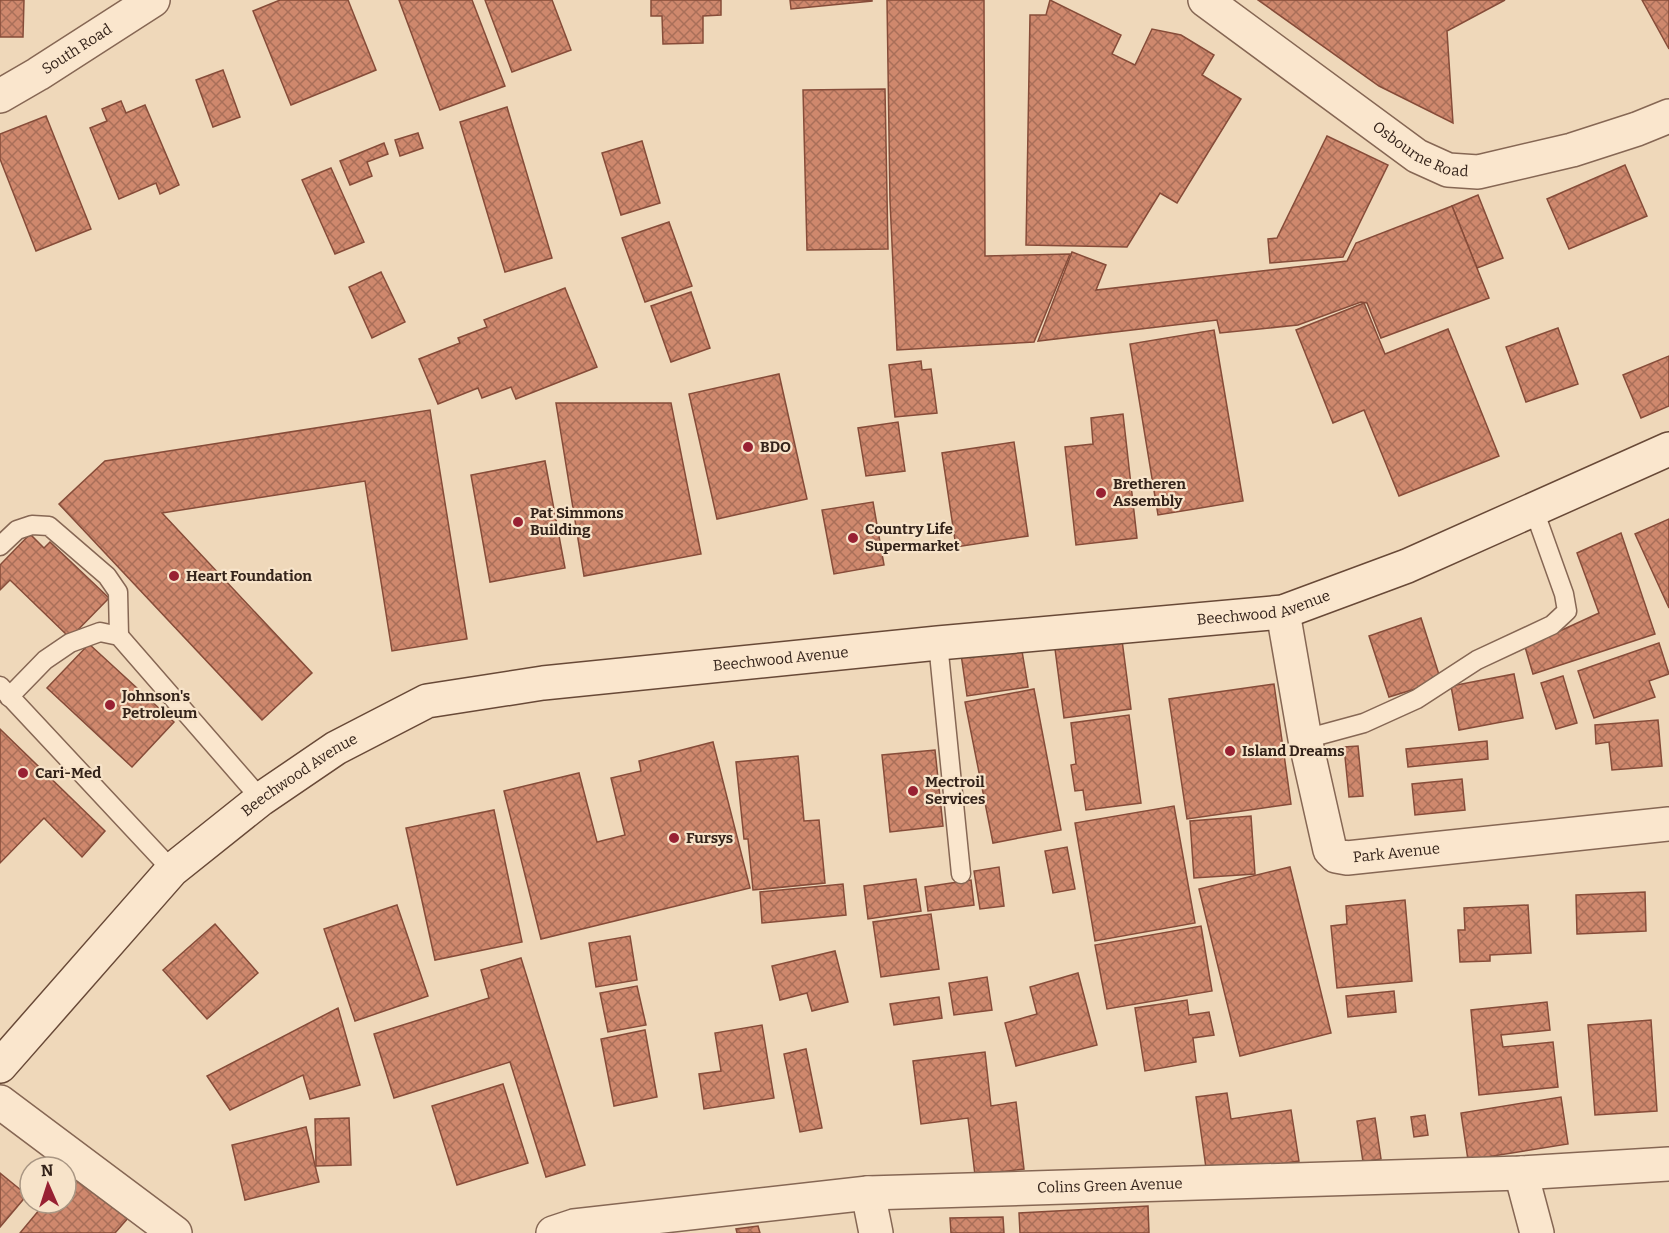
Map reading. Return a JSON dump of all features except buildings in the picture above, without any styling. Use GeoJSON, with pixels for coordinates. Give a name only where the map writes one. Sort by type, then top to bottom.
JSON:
{"type":"FeatureCollection","features":[{"type":"Feature","properties":{"kind":"street","name":"South Road"},"geometry":{"type":"LineString","coordinates":[[0,96],[153,0]]}},
{"type":"Feature","properties":{"kind":"street","name":"Osbourne Road"},"geometry":{"type":"LineString","coordinates":[[1205,0],[1417,156],[1448,170],[1478,172],[1572,150],[1669,116]]}},
{"type":"Feature","properties":{"kind":"street","name":"Beechwood Avenue"},"geometry":{"type":"LineString","coordinates":[[5,1051],[172,870],[261,799],[336,748],[427,700],[543,683],[938,643],[1283,612],[1407,566],[1669,449]]}},
{"type":"Feature","properties":{"kind":"street","name":"Park Avenue"},"geometry":{"type":"LineString","coordinates":[[1283,612],[1305,739],[1330,850],[1336,856],[1347,858],[1669,824]]}},
{"type":"Feature","properties":{"kind":"street"},"geometry":{"type":"LineString","coordinates":[[0,1102],[176,1233]]}},
{"type":"Feature","properties":{"kind":"street","name":"Colins Green Avenue"},"geometry":{"type":"LineString","coordinates":[[553,1233],[574,1226],[868,1193],[1521,1173],[1669,1164]]}},
{"type":"Feature","properties":{"kind":"street"},"geometry":{"type":"LineString","coordinates":[[1521,1173],[1537,1233]]}},
{"type":"Feature","properties":{"kind":"street"},"geometry":{"type":"LineString","coordinates":[[868,1193],[876,1233]]}},
{"type":"Feature","properties":{"kind":"lane"},"geometry":{"type":"LineString","coordinates":[[1305,739],[1364,723],[1417,699],[1477,660],[1552,625],[1567,611],[1564,594],[1534,510]]}},
{"type":"Feature","properties":{"kind":"lane"},"geometry":{"type":"LineString","coordinates":[[0,546],[17,530],[32,525],[50,526],[107,576],[113,584],[118,592],[119,636]]}},
{"type":"Feature","properties":{"kind":"lane"},"geometry":{"type":"LineString","coordinates":[[172,870],[5,691],[70,643],[100,632],[119,636],[261,799]]}},
{"type":"Feature","properties":{"kind":"lane"},"geometry":{"type":"LineString","coordinates":[[938,643],[961,874]]}},
{"type":"Feature","properties":{"kind":"place","name":"BDO"},"geometry":{"type":"Point","coordinates":[748,447]}},
{"type":"Feature","properties":{"kind":"place","name":"Bretheren Assembly"},"geometry":{"type":"Point","coordinates":[1101,493]}},
{"type":"Feature","properties":{"kind":"place","name":"Pat Simmons Building"},"geometry":{"type":"Point","coordinates":[518,522]}},
{"type":"Feature","properties":{"kind":"place","name":"Country Life Supermarket"},"geometry":{"type":"Point","coordinates":[853,538]}},
{"type":"Feature","properties":{"kind":"place","name":"Heart Foundation"},"geometry":{"type":"Point","coordinates":[174,576]}},
{"type":"Feature","properties":{"kind":"place","name":"Johnson's Petroleum"},"geometry":{"type":"Point","coordinates":[110,705]}},
{"type":"Feature","properties":{"kind":"place","name":"Island Dreams"},"geometry":{"type":"Point","coordinates":[1230,751]}},
{"type":"Feature","properties":{"kind":"place","name":"Cari-Med"},"geometry":{"type":"Point","coordinates":[23,773]}},
{"type":"Feature","properties":{"kind":"place","name":"Mectroil Services"},"geometry":{"type":"Point","coordinates":[913,791]}},
{"type":"Feature","properties":{"kind":"place","name":"Fursys"},"geometry":{"type":"Point","coordinates":[674,838]}}]}
